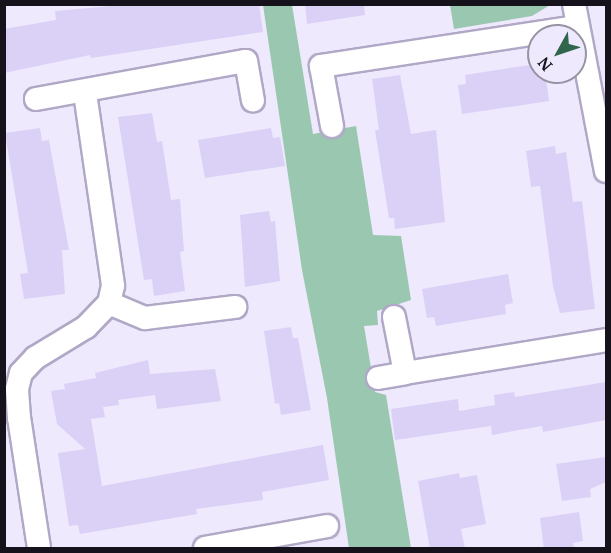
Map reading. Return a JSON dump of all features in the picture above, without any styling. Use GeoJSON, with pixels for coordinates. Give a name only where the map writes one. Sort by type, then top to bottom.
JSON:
{"type":"FeatureCollection","features":[{"type":"Feature","properties":{"kind":"street"},"geometry":{"type":"LineString","coordinates":[[332,126],[320,62],[575,16],[606,171]]}},
{"type":"Feature","properties":{"kind":"street"},"geometry":{"type":"LineString","coordinates":[[36,99],[85,92],[246,61],[253,100]]}},
{"type":"Feature","properties":{"kind":"street"},"geometry":{"type":"LineString","coordinates":[[39,549],[13,368],[35,358],[86,327],[110,303],[113,267],[85,92]]}},
{"type":"Feature","properties":{"kind":"street"},"geometry":{"type":"LineString","coordinates":[[110,303],[145,318],[236,307]]}},
{"type":"Feature","properties":{"kind":"street"},"geometry":{"type":"LineString","coordinates":[[394,317],[405,373]]}},
{"type":"Feature","properties":{"kind":"street"},"geometry":{"type":"LineString","coordinates":[[378,378],[606,340]]}},
{"type":"Feature","properties":{"kind":"street"},"geometry":{"type":"LineString","coordinates":[[205,549],[327,526]]}},
{"type":"Feature","properties":{"kind":"green space"},"geometry":{"type":"Polygon","coordinates":[[[450,4],[550,5],[532,16],[454,29],[450,4]]]}},
{"type":"Feature","properties":{"kind":"green space"},"geometry":{"type":"Polygon","coordinates":[[[263,5],[292,5],[313,134],[356,126],[373,235],[401,236],[411,300],[377,311],[378,325],[364,326],[375,392],[386,395],[411,548],[349,548],[327,398],[302,270],[263,5]]]}},
{"type":"Feature","properties":{"kind":"building"},"geometry":{"type":"Polygon","coordinates":[[[134,4],[259,4],[263,32],[91,58],[90,55],[4,73],[4,29],[56,20],[55,11],[134,4]]]}},
{"type":"Feature","properties":{"kind":"building"},"geometry":{"type":"Polygon","coordinates":[[[305,4],[364,4],[365,15],[307,24],[305,4]]]}},
{"type":"Feature","properties":{"kind":"building"},"geometry":{"type":"Polygon","coordinates":[[[527,65],[527,84],[547,84],[549,101],[462,114],[458,85],[466,84],[465,75],[527,65]]]}},
{"type":"Feature","properties":{"kind":"building"},"geometry":{"type":"Polygon","coordinates":[[[400,75],[411,134],[436,130],[445,222],[395,229],[394,218],[389,218],[375,130],[379,130],[372,79],[400,75]]]}},
{"type":"Feature","properties":{"kind":"building"},"geometry":{"type":"Polygon","coordinates":[[[152,113],[157,142],[162,141],[171,200],[180,199],[184,251],[180,252],[185,291],[154,296],[152,279],[144,280],[118,117],[152,113]]]}},
{"type":"Feature","properties":{"kind":"building"},"geometry":{"type":"Polygon","coordinates":[[[40,128],[42,141],[49,140],[69,250],[62,250],[65,294],[24,299],[20,274],[28,273],[5,133],[40,128]]]}},
{"type":"Feature","properties":{"kind":"building"},"geometry":{"type":"Polygon","coordinates":[[[271,128],[273,138],[280,137],[285,166],[205,178],[198,140],[271,128]]]}},
{"type":"Feature","properties":{"kind":"building"},"geometry":{"type":"Polygon","coordinates":[[[555,146],[556,154],[566,152],[573,202],[582,201],[595,309],[560,313],[553,286],[540,186],[531,187],[526,151],[555,146]]]}},
{"type":"Feature","properties":{"kind":"building"},"geometry":{"type":"Polygon","coordinates":[[[269,211],[271,222],[275,221],[280,281],[245,287],[240,215],[269,211]]]}},
{"type":"Feature","properties":{"kind":"building"},"geometry":{"type":"Polygon","coordinates":[[[508,274],[513,303],[505,305],[506,314],[436,326],[434,317],[427,318],[422,289],[508,274]]]}},
{"type":"Feature","properties":{"kind":"building"},"geometry":{"type":"Polygon","coordinates":[[[291,327],[293,338],[298,338],[311,410],[281,415],[279,403],[275,404],[264,331],[291,327]]]}},
{"type":"Feature","properties":{"kind":"building"},"geometry":{"type":"Polygon","coordinates":[[[148,360],[150,374],[215,369],[221,401],[157,409],[155,395],[118,400],[119,405],[103,407],[105,417],[91,419],[102,486],[323,445],[329,480],[262,492],[263,500],[196,509],[197,514],[80,534],[78,525],[69,526],[58,453],[85,449],[57,424],[51,391],[65,389],[64,384],[96,378],[95,373],[148,360]]]}},
{"type":"Feature","properties":{"kind":"building"},"geometry":{"type":"Polygon","coordinates":[[[606,382],[606,420],[543,432],[542,426],[492,435],[491,426],[395,440],[391,409],[458,399],[459,411],[495,405],[494,395],[514,392],[515,397],[606,382]]]}},
{"type":"Feature","properties":{"kind":"building"},"geometry":{"type":"Polygon","coordinates":[[[606,457],[606,482],[590,489],[591,497],[562,501],[556,464],[606,457]]]}},
{"type":"Feature","properties":{"kind":"building"},"geometry":{"type":"Polygon","coordinates":[[[459,473],[460,478],[477,475],[486,524],[461,529],[465,549],[430,549],[418,481],[459,473]]]}},
{"type":"Feature","properties":{"kind":"building"},"geometry":{"type":"Polygon","coordinates":[[[579,512],[583,541],[573,543],[574,549],[544,549],[540,518],[579,512]]]}}]}
